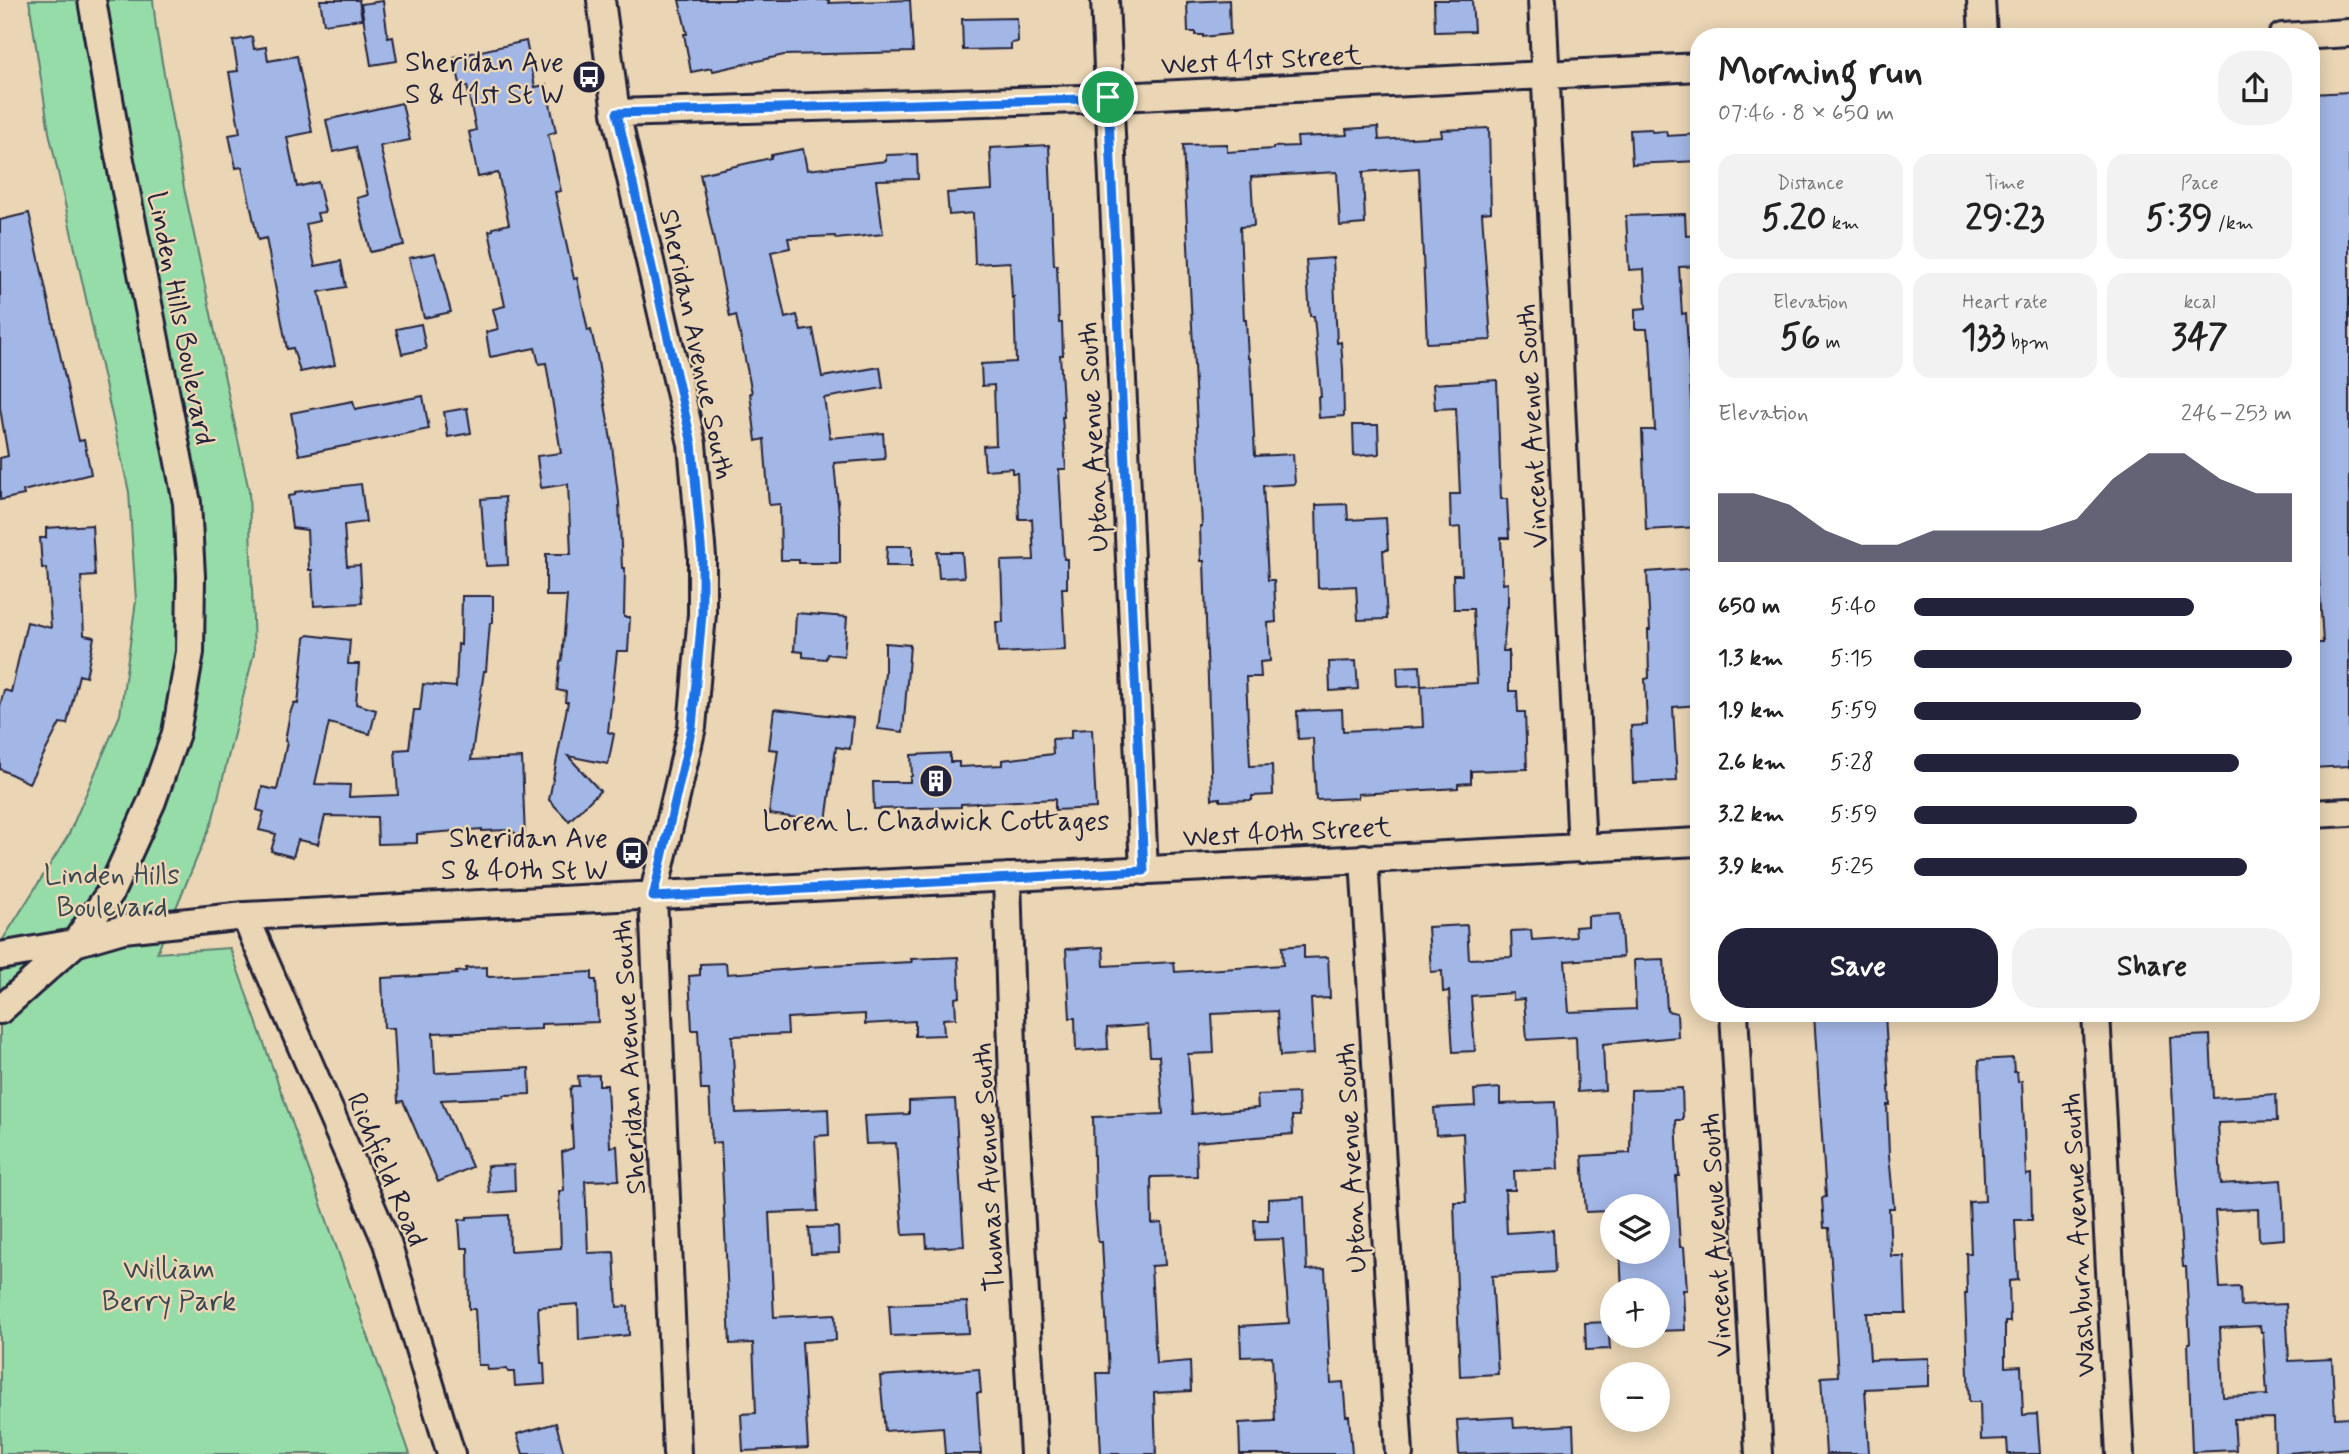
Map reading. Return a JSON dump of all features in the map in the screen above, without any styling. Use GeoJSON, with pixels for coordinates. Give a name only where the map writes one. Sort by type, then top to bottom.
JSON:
{"type":"FeatureCollection","features":[{"type":"Feature","properties":{"kind":"street","name":"Linden Hills Boulevard"},"geometry":{"type":"LineString","coordinates":[[0,1010],[75,943],[110,893],[152,802],[176,733],[190,652],[191,576],[187,503],[117,145],[92,0]]}},
{"type":"Feature","properties":{"kind":"street","name":"Sheridan Avenue South"},"geometry":{"type":"LineString","coordinates":[[601,0],[617,113],[692,444],[702,557],[702,614],[692,727],[653,897],[677,1454]]}},
{"type":"Feature","properties":{"kind":"street","name":"Upton Avenue South"},"geometry":{"type":"LineString","coordinates":[[1105,0],[1144,871]]}},
{"type":"Feature","properties":{"kind":"street","name":"Vincent Avenue South"},"geometry":{"type":"LineString","coordinates":[[1542,0],[1582,849]]}},
{"type":"Feature","properties":{"kind":"street"},"geometry":{"type":"LineString","coordinates":[[1981,0],[1983,28]]}},
{"type":"Feature","properties":{"kind":"street"},"geometry":{"type":"LineString","coordinates":[[2320,35],[2349,33]]}},
{"type":"Feature","properties":{"kind":"street","name":"West 41st Street"},"geometry":{"type":"LineString","coordinates":[[617,113],[1081,99],[1690,67]]}},
{"type":"Feature","properties":{"kind":"street"},"geometry":{"type":"LineString","coordinates":[[2320,814],[2349,812]]}},
{"type":"Feature","properties":{"kind":"street","name":"West 40th Street"},"geometry":{"type":"LineString","coordinates":[[0,956],[75,943],[123,929],[245,916],[1690,843]]}},
{"type":"Feature","properties":{"kind":"street","name":"Upton Avenue South"},"geometry":{"type":"LineString","coordinates":[[1364,858],[1399,1454]]}},
{"type":"Feature","properties":{"kind":"street","name":"Thomas Avenue South"},"geometry":{"type":"LineString","coordinates":[[1007,877],[1013,1082],[1034,1454]]}},
{"type":"Feature","properties":{"kind":"street","name":"Richfield Road"},"geometry":{"type":"LineString","coordinates":[[245,916],[387,1243],[451,1454]]}},
{"type":"Feature","properties":{"kind":"street","name":"Vincent Avenue South"},"geometry":{"type":"LineString","coordinates":[[1735,1022],[1759,1454]]}},
{"type":"Feature","properties":{"kind":"street","name":"Washburn Avenue South"},"geometry":{"type":"LineString","coordinates":[[2096,1022],[2120,1454]]}},
{"type":"Feature","properties":{"kind":"green space","name":"William Berry Park"},"geometry":{"type":"Polygon","coordinates":[[[29,0],[153,0],[184,188],[249,491],[254,653],[212,822],[157,953],[230,948],[410,1454],[0,1454],[0,944],[68,836],[120,715],[136,601],[129,492],[49,132],[29,0]]]}},
{"type":"Feature","properties":{"kind":"building"},"geometry":{"type":"Polygon","coordinates":[[[320,0],[359,0],[362,19],[324,24],[320,0]]]}},
{"type":"Feature","properties":{"kind":"building"},"geometry":{"type":"Polygon","coordinates":[[[679,0],[829,0],[829,3],[910,0],[913,52],[784,55],[713,71],[712,68],[691,72],[684,34],[687,34],[679,0]]]}},
{"type":"Feature","properties":{"kind":"building"},"geometry":{"type":"Polygon","coordinates":[[[1229,0],[1230,34],[1203,37],[1195,35],[1195,32],[1188,32],[1187,2],[1229,0]]]}},
{"type":"Feature","properties":{"kind":"building"},"geometry":{"type":"Polygon","coordinates":[[[1434,0],[1472,0],[1474,31],[1435,32],[1434,0]]]}},
{"type":"Feature","properties":{"kind":"building"},"geometry":{"type":"Polygon","coordinates":[[[383,1],[388,38],[393,37],[397,61],[371,65],[361,4],[383,1]]]}},
{"type":"Feature","properties":{"kind":"building"},"geometry":{"type":"Polygon","coordinates":[[[1017,18],[1018,42],[1011,43],[1011,49],[963,50],[962,19],[1017,18]]]}},
{"type":"Feature","properties":{"kind":"building"},"geometry":{"type":"Polygon","coordinates":[[[252,37],[254,49],[266,47],[268,61],[297,56],[312,132],[287,137],[297,187],[318,182],[325,212],[317,213],[319,221],[306,224],[315,266],[341,261],[346,287],[319,292],[335,365],[300,372],[293,348],[287,349],[266,238],[258,240],[242,167],[236,168],[229,135],[240,133],[229,72],[238,71],[233,41],[252,37]]]}},
{"type":"Feature","properties":{"kind":"building"},"geometry":{"type":"Polygon","coordinates":[[[526,41],[535,87],[546,85],[556,132],[548,134],[561,191],[555,192],[574,279],[577,278],[588,331],[591,330],[597,356],[619,502],[622,568],[625,568],[624,617],[630,617],[628,651],[617,651],[608,732],[614,734],[608,764],[568,756],[600,791],[569,821],[549,800],[568,702],[565,702],[566,692],[557,690],[567,596],[546,596],[546,554],[571,554],[568,484],[541,488],[537,456],[561,453],[546,363],[539,364],[535,348],[490,357],[486,332],[498,329],[493,309],[505,306],[489,231],[509,224],[498,173],[478,177],[469,132],[476,130],[467,86],[461,88],[454,57],[526,41]]]}},
{"type":"Feature","properties":{"kind":"building"},"geometry":{"type":"Polygon","coordinates":[[[2349,92],[2349,766],[2320,768],[2320,643],[2323,643],[2320,595],[2320,94],[2349,92]]]}},
{"type":"Feature","properties":{"kind":"building"},"geometry":{"type":"Polygon","coordinates":[[[402,103],[410,140],[380,146],[404,245],[370,252],[357,198],[368,195],[356,147],[333,152],[326,120],[402,103]]]}},
{"type":"Feature","properties":{"kind":"building"},"geometry":{"type":"Polygon","coordinates":[[[1378,127],[1379,140],[1442,136],[1441,130],[1489,128],[1491,212],[1482,213],[1491,340],[1427,343],[1419,168],[1363,172],[1365,224],[1340,226],[1337,172],[1251,177],[1254,226],[1240,227],[1255,456],[1293,454],[1295,484],[1263,486],[1268,580],[1274,580],[1276,622],[1268,623],[1270,661],[1260,662],[1261,677],[1246,677],[1250,766],[1272,765],[1273,795],[1252,796],[1252,800],[1220,801],[1220,798],[1212,799],[1204,561],[1201,561],[1202,526],[1183,145],[1227,144],[1227,152],[1273,149],[1298,146],[1297,137],[1347,135],[1346,129],[1378,127]]]}},
{"type":"Feature","properties":{"kind":"building"},"geometry":{"type":"Polygon","coordinates":[[[1630,130],[1666,131],[1667,136],[1690,135],[1690,161],[1632,164],[1630,130]]]}},
{"type":"Feature","properties":{"kind":"building"},"geometry":{"type":"Polygon","coordinates":[[[1049,145],[1054,265],[1057,265],[1059,323],[1062,323],[1063,355],[1060,355],[1066,469],[1059,469],[1064,559],[1067,559],[1067,588],[1062,588],[1065,650],[998,653],[996,622],[1003,622],[1001,561],[1034,560],[1032,519],[1019,519],[1017,473],[1012,473],[1012,468],[985,470],[983,446],[996,445],[994,385],[982,386],[981,364],[1016,362],[1014,297],[1012,298],[1010,262],[975,264],[973,213],[949,215],[947,193],[992,190],[990,148],[1049,145]]]}},
{"type":"Feature","properties":{"kind":"building"},"geometry":{"type":"Polygon","coordinates":[[[803,149],[807,170],[886,161],[886,155],[917,154],[918,179],[876,180],[883,234],[836,239],[835,236],[788,238],[790,248],[771,252],[785,318],[797,315],[801,331],[813,329],[822,377],[880,367],[883,388],[824,398],[830,438],[883,433],[885,459],[834,463],[840,524],[840,563],[781,560],[780,504],[769,505],[764,439],[756,441],[752,393],[736,315],[730,317],[700,174],[803,149]]]}},
{"type":"Feature","properties":{"kind":"building"},"geometry":{"type":"Polygon","coordinates":[[[29,213],[79,441],[84,440],[91,474],[23,491],[24,495],[0,500],[0,458],[8,456],[0,408],[0,220],[29,213]]]}},
{"type":"Feature","properties":{"kind":"building"},"geometry":{"type":"Polygon","coordinates":[[[1685,214],[1686,236],[1690,236],[1690,266],[1679,267],[1682,314],[1686,313],[1690,383],[1690,528],[1646,530],[1642,430],[1655,430],[1650,338],[1647,329],[1635,329],[1635,309],[1646,308],[1644,269],[1629,270],[1626,216],[1685,214]]]}},
{"type":"Feature","properties":{"kind":"building"},"geometry":{"type":"Polygon","coordinates":[[[435,253],[451,312],[424,318],[409,258],[435,253]]]}},
{"type":"Feature","properties":{"kind":"building"},"geometry":{"type":"Polygon","coordinates":[[[1333,258],[1337,343],[1341,342],[1343,369],[1344,416],[1319,418],[1318,397],[1321,397],[1314,316],[1310,316],[1306,260],[1333,258]]]}},
{"type":"Feature","properties":{"kind":"building"},"geometry":{"type":"Polygon","coordinates":[[[421,324],[426,349],[402,354],[396,329],[421,324]]]}},
{"type":"Feature","properties":{"kind":"building"},"geometry":{"type":"Polygon","coordinates":[[[1497,380],[1501,499],[1507,499],[1509,538],[1501,538],[1503,584],[1508,583],[1503,651],[1509,651],[1509,691],[1517,691],[1518,712],[1525,712],[1527,769],[1471,771],[1471,783],[1458,784],[1458,788],[1358,794],[1358,798],[1316,800],[1313,738],[1298,739],[1297,711],[1342,709],[1343,731],[1423,727],[1421,686],[1477,683],[1473,609],[1454,609],[1453,575],[1462,575],[1460,527],[1451,528],[1450,494],[1460,494],[1456,408],[1435,409],[1433,384],[1497,380]]]}},
{"type":"Feature","properties":{"kind":"building"},"geometry":{"type":"Polygon","coordinates":[[[423,396],[429,429],[299,455],[291,413],[353,401],[355,409],[423,396]]]}},
{"type":"Feature","properties":{"kind":"building"},"geometry":{"type":"Polygon","coordinates":[[[467,408],[471,433],[448,437],[444,412],[467,408]]]}},
{"type":"Feature","properties":{"kind":"building"},"geometry":{"type":"Polygon","coordinates":[[[1353,425],[1378,425],[1379,454],[1354,456],[1353,425]]]}},
{"type":"Feature","properties":{"kind":"building"},"geometry":{"type":"Polygon","coordinates":[[[361,484],[366,522],[344,525],[347,566],[360,565],[362,603],[314,606],[307,530],[292,528],[288,496],[295,495],[295,492],[361,484]]]}},
{"type":"Feature","properties":{"kind":"building"},"geometry":{"type":"Polygon","coordinates":[[[505,497],[508,565],[486,566],[481,499],[505,497]]]}},
{"type":"Feature","properties":{"kind":"building"},"geometry":{"type":"Polygon","coordinates":[[[1347,504],[1348,520],[1386,518],[1388,550],[1383,550],[1387,619],[1358,620],[1356,586],[1318,588],[1316,505],[1347,504]]]}},
{"type":"Feature","properties":{"kind":"building"},"geometry":{"type":"Polygon","coordinates":[[[92,525],[95,576],[81,577],[84,635],[94,637],[86,677],[79,675],[67,724],[60,723],[29,783],[0,769],[0,706],[4,690],[11,692],[27,622],[51,628],[47,568],[42,568],[40,538],[46,538],[46,528],[92,525]]]}},
{"type":"Feature","properties":{"kind":"building"},"geometry":{"type":"Polygon","coordinates":[[[887,546],[912,546],[912,566],[886,566],[887,546]]]}},
{"type":"Feature","properties":{"kind":"building"},"geometry":{"type":"Polygon","coordinates":[[[937,552],[962,552],[964,577],[939,578],[937,552]]]}},
{"type":"Feature","properties":{"kind":"building"},"geometry":{"type":"Polygon","coordinates":[[[1690,569],[1690,706],[1673,707],[1677,781],[1633,783],[1631,726],[1647,725],[1645,679],[1649,678],[1650,630],[1647,572],[1690,569]]]}},
{"type":"Feature","properties":{"kind":"building"},"geometry":{"type":"Polygon","coordinates":[[[462,596],[493,596],[493,623],[490,623],[486,671],[471,760],[522,758],[525,839],[510,830],[482,829],[417,834],[417,843],[378,844],[377,817],[325,816],[318,844],[298,840],[293,857],[271,851],[276,834],[259,830],[264,812],[257,810],[262,787],[277,790],[290,713],[294,703],[298,704],[305,638],[308,635],[350,640],[348,664],[359,664],[356,704],[376,710],[370,734],[329,723],[315,784],[350,785],[349,797],[398,795],[395,750],[409,749],[414,710],[420,710],[423,684],[456,687],[458,644],[461,645],[462,596]]]}},
{"type":"Feature","properties":{"kind":"building"},"geometry":{"type":"Polygon","coordinates":[[[796,613],[847,617],[844,656],[827,654],[826,659],[803,657],[803,652],[794,651],[796,613]]]}},
{"type":"Feature","properties":{"kind":"building"},"geometry":{"type":"Polygon","coordinates":[[[885,643],[910,645],[903,732],[878,729],[885,673],[885,643]]]}},
{"type":"Feature","properties":{"kind":"building"},"geometry":{"type":"Polygon","coordinates":[[[1356,661],[1358,689],[1330,691],[1329,662],[1356,661]]]}},
{"type":"Feature","properties":{"kind":"building"},"geometry":{"type":"Polygon","coordinates":[[[1420,666],[1421,686],[1398,687],[1397,667],[1420,666]]]}},
{"type":"Feature","properties":{"kind":"building"},"geometry":{"type":"Polygon","coordinates":[[[774,709],[853,718],[850,749],[836,747],[826,822],[769,814],[778,750],[769,749],[774,709]]]}},
{"type":"Feature","properties":{"kind":"building"},"geometry":{"type":"Polygon","coordinates":[[[1092,729],[1096,808],[1055,810],[1055,799],[961,804],[961,807],[874,809],[873,782],[910,782],[911,755],[950,753],[950,762],[959,762],[959,767],[1002,765],[1002,760],[1053,754],[1052,739],[1071,738],[1071,730],[1092,729]]]}},
{"type":"Feature","properties":{"kind":"building"},"geometry":{"type":"Polygon","coordinates":[[[1620,914],[1623,957],[1565,961],[1569,1012],[1636,1009],[1634,960],[1664,959],[1667,1011],[1677,1013],[1678,1037],[1603,1044],[1605,1090],[1578,1092],[1576,1037],[1527,1040],[1524,999],[1513,1000],[1513,993],[1471,996],[1475,1051],[1453,1052],[1449,991],[1443,992],[1442,971],[1431,972],[1428,927],[1467,925],[1469,959],[1512,957],[1511,931],[1531,930],[1532,940],[1576,937],[1575,927],[1588,926],[1588,916],[1620,914]]]}},
{"type":"Feature","properties":{"kind":"building"},"geometry":{"type":"Polygon","coordinates":[[[1304,945],[1304,958],[1328,957],[1330,998],[1311,999],[1314,1054],[1280,1056],[1277,1011],[1212,1014],[1214,1053],[1188,1054],[1192,1114],[1258,1108],[1257,1095],[1298,1093],[1299,1116],[1292,1116],[1293,1134],[1196,1142],[1197,1176],[1151,1177],[1152,1224],[1162,1223],[1165,1265],[1151,1266],[1156,1364],[1190,1361],[1191,1391],[1154,1393],[1156,1454],[1101,1454],[1097,1373],[1109,1373],[1102,1242],[1098,1242],[1095,1206],[1093,1117],[1163,1114],[1159,1056],[1150,1056],[1148,1025],[1107,1028],[1108,1049],[1076,1051],[1075,1018],[1070,1018],[1066,949],[1103,947],[1104,966],[1174,962],[1175,972],[1283,965],[1282,947],[1304,945]]]}},
{"type":"Feature","properties":{"kind":"building"},"geometry":{"type":"Polygon","coordinates":[[[958,957],[960,997],[955,998],[956,1018],[943,1019],[944,1035],[915,1036],[915,1021],[865,1024],[865,1014],[787,1018],[788,1034],[732,1036],[736,1113],[828,1109],[829,1135],[815,1136],[818,1211],[769,1213],[774,1317],[835,1314],[836,1340],[802,1342],[808,1448],[743,1451],[741,1414],[756,1413],[753,1343],[730,1344],[721,1142],[712,1143],[709,1090],[701,1090],[698,1030],[692,1030],[689,976],[700,975],[700,964],[726,963],[727,974],[958,957]]]}},
{"type":"Feature","properties":{"kind":"building"},"geometry":{"type":"Polygon","coordinates":[[[487,967],[489,977],[592,972],[592,980],[596,980],[598,1022],[541,1024],[541,1029],[433,1033],[435,1073],[529,1068],[530,1094],[441,1100],[472,1167],[438,1182],[403,1101],[398,1102],[394,1028],[384,1028],[382,978],[457,974],[456,972],[466,971],[466,968],[487,967]]]}},
{"type":"Feature","properties":{"kind":"building"},"geometry":{"type":"Polygon","coordinates":[[[1814,1022],[1885,1022],[1890,1105],[1887,1105],[1889,1155],[1894,1208],[1889,1208],[1891,1256],[1904,1256],[1906,1313],[1867,1313],[1870,1360],[1929,1358],[1929,1386],[1865,1389],[1869,1454],[1826,1454],[1821,1377],[1838,1376],[1829,1228],[1824,1228],[1822,1198],[1826,1197],[1814,1022]]]}},
{"type":"Feature","properties":{"kind":"building"},"geometry":{"type":"Polygon","coordinates":[[[2210,1035],[2213,1098],[2276,1094],[2277,1121],[2218,1123],[2221,1184],[2281,1180],[2284,1239],[2259,1241],[2258,1209],[2215,1211],[2220,1288],[2240,1287],[2241,1306],[2286,1304],[2289,1361],[2332,1359],[2335,1418],[2349,1417],[2349,1448],[2275,1454],[2274,1418],[2234,1419],[2236,1450],[2192,1452],[2186,1267],[2183,1267],[2175,1154],[2170,1037],[2210,1035]],[[2260,1326],[2220,1328],[2223,1397],[2267,1395],[2260,1326]]]}},
{"type":"Feature","properties":{"kind":"building"},"geometry":{"type":"Polygon","coordinates":[[[2013,1058],[2014,1072],[2017,1072],[2018,1082],[2022,1081],[2026,1175],[2031,1174],[2032,1220],[2015,1220],[2018,1280],[2009,1281],[2010,1322],[2005,1322],[2005,1367],[2021,1366],[2023,1415],[2037,1414],[2040,1454],[2008,1454],[2007,1439],[1981,1440],[1980,1402],[1969,1402],[1965,1293],[1966,1253],[1971,1253],[1969,1202],[1985,1201],[1979,1060],[2013,1058]]]}},
{"type":"Feature","properties":{"kind":"building"},"geometry":{"type":"Polygon","coordinates":[[[599,1075],[599,1085],[607,1085],[610,1147],[617,1146],[619,1180],[585,1181],[588,1253],[614,1252],[617,1307],[628,1306],[629,1335],[579,1340],[578,1304],[538,1307],[545,1384],[515,1386],[514,1372],[508,1372],[507,1369],[488,1370],[487,1365],[478,1365],[475,1309],[469,1309],[468,1248],[461,1248],[459,1220],[467,1217],[509,1215],[510,1251],[561,1248],[559,1191],[564,1191],[562,1152],[573,1148],[570,1090],[572,1086],[579,1086],[578,1076],[599,1075]]]}},
{"type":"Feature","properties":{"kind":"building"},"geometry":{"type":"Polygon","coordinates":[[[1500,1088],[1500,1104],[1555,1102],[1558,1169],[1514,1171],[1515,1190],[1505,1190],[1507,1233],[1553,1230],[1555,1272],[1492,1276],[1498,1374],[1460,1376],[1454,1202],[1466,1202],[1463,1133],[1436,1135],[1434,1108],[1475,1106],[1474,1090],[1500,1088]]]}},
{"type":"Feature","properties":{"kind":"building"},"geometry":{"type":"Polygon","coordinates":[[[1682,1088],[1683,1120],[1676,1120],[1679,1176],[1676,1176],[1680,1247],[1684,1247],[1687,1290],[1683,1290],[1685,1330],[1670,1331],[1670,1278],[1621,1278],[1621,1264],[1670,1264],[1670,1194],[1600,1194],[1600,1211],[1586,1212],[1582,1156],[1630,1153],[1631,1090],[1682,1088]]]}},
{"type":"Feature","properties":{"kind":"building"},"geometry":{"type":"Polygon","coordinates":[[[955,1099],[964,1246],[927,1248],[926,1234],[903,1235],[896,1143],[866,1144],[864,1116],[909,1114],[909,1101],[955,1099]]]}},
{"type":"Feature","properties":{"kind":"building"},"geometry":{"type":"Polygon","coordinates":[[[514,1165],[515,1191],[489,1193],[487,1166],[514,1165]]]}},
{"type":"Feature","properties":{"kind":"building"},"geometry":{"type":"Polygon","coordinates":[[[1304,1197],[1307,1270],[1325,1269],[1331,1383],[1343,1382],[1352,1454],[1240,1454],[1239,1423],[1275,1421],[1272,1356],[1241,1357],[1240,1326],[1289,1323],[1283,1239],[1255,1240],[1254,1220],[1268,1220],[1268,1199],[1304,1197]]]}},
{"type":"Feature","properties":{"kind":"building"},"geometry":{"type":"Polygon","coordinates":[[[838,1227],[839,1253],[811,1254],[809,1228],[838,1227]]]}},
{"type":"Feature","properties":{"kind":"building"},"geometry":{"type":"Polygon","coordinates":[[[967,1302],[969,1333],[891,1336],[889,1305],[967,1302]]]}},
{"type":"Feature","properties":{"kind":"building"},"geometry":{"type":"Polygon","coordinates":[[[1600,1322],[1600,1348],[1610,1349],[1586,1350],[1585,1323],[1600,1322]]]}},
{"type":"Feature","properties":{"kind":"building"},"geometry":{"type":"Polygon","coordinates":[[[979,1369],[981,1393],[977,1393],[981,1454],[945,1454],[943,1427],[885,1431],[880,1376],[979,1369]]]}},
{"type":"Feature","properties":{"kind":"building"},"geometry":{"type":"Polygon","coordinates":[[[1513,1417],[1514,1428],[1573,1425],[1574,1451],[1459,1454],[1457,1420],[1513,1417]]]}},
{"type":"Feature","properties":{"kind":"building"},"geometry":{"type":"Polygon","coordinates":[[[556,1423],[564,1454],[523,1454],[517,1434],[556,1423]]]}},
{"type":"Feature","properties":{"kind":"place","name":"Sheridan Ave S & 41st St W"},"geometry":{"type":"Point","coordinates":[589,77]}},
{"type":"Feature","properties":{"kind":"place","name":"Loren L. Chadwick Cottages"},"geometry":{"type":"Point","coordinates":[936,781]}},
{"type":"Feature","properties":{"kind":"place","name":"Sheridan Ave S & 40th St W"},"geometry":{"type":"Point","coordinates":[632,853]}},
{"type":"Feature","properties":{"kind":"route"},"geometry":{"type":"LineString","coordinates":[[1108,97],[1144,871],[653,897],[692,727],[702,614],[702,557],[692,444],[617,113],[1108,97]]}}]}
